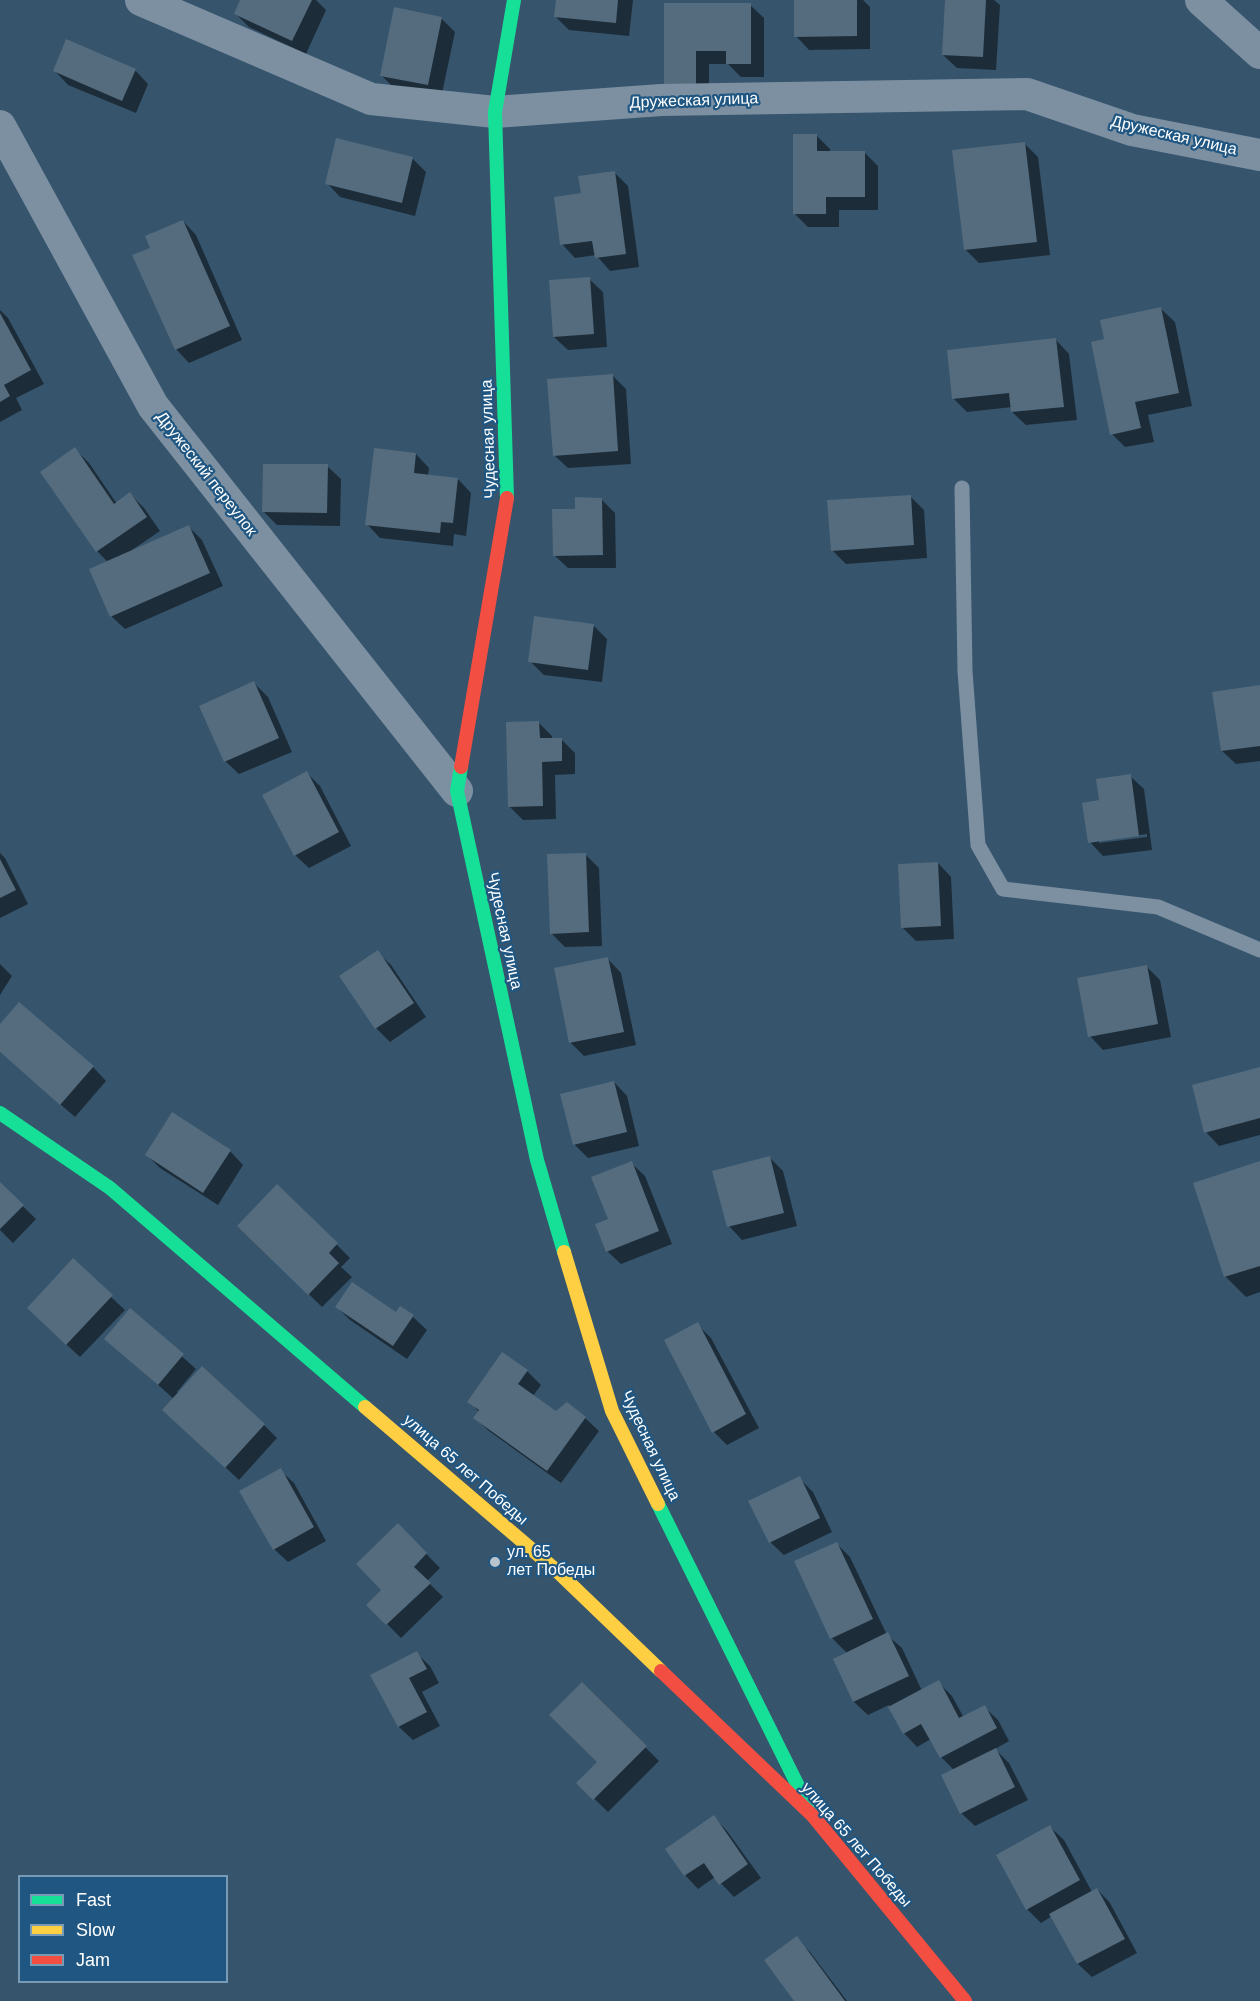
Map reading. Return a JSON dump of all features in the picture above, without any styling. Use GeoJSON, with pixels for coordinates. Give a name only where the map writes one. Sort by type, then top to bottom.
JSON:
{"type":"FeatureCollection","features":[{"type":"Feature","properties":{"kind":"street","name":"Дружеская улица"},"geometry":{"type":"LineString","coordinates":[[141,0],[371,99],[495,112],[661,100],[1027,94],[1132,130],[1260,155]]}},
{"type":"Feature","properties":{"kind":"street","name":"Чудесная улица"},"geometry":{"type":"LineString","coordinates":[[514,0],[495,112],[507,505],[457,791],[537,1160],[612,1411],[813,1816]]}},
{"type":"Feature","properties":{"kind":"street"},"geometry":{"type":"LineString","coordinates":[[1201,0],[1260,53]]}},
{"type":"Feature","properties":{"kind":"street","name":"Дружеский переулок"},"geometry":{"type":"LineString","coordinates":[[0,126],[153,406],[457,791]]}},
{"type":"Feature","properties":{"kind":"street","name":"улица 65 лет Победы"},"geometry":{"type":"LineString","coordinates":[[0,1113],[110,1188],[557,1571],[813,1816],[965,2001]]}},
{"type":"Feature","properties":{"kind":"lane"},"geometry":{"type":"LineString","coordinates":[[962,488],[965,671],[978,844],[1002,889],[1158,907],[1260,950]]}},
{"type":"Feature","properties":{"kind":"building"},"geometry":{"type":"Polygon","coordinates":[[[240,0],[312,0],[292,41],[234,14],[240,0]]]}},
{"type":"Feature","properties":{"kind":"building"},"geometry":{"type":"Polygon","coordinates":[[[556,0],[618,0],[616,23],[554,17],[556,0]]]}},
{"type":"Feature","properties":{"kind":"building"},"geometry":{"type":"Polygon","coordinates":[[[794,0],[857,0],[857,36],[794,37],[794,0]]]}},
{"type":"Feature","properties":{"kind":"building"},"geometry":{"type":"Polygon","coordinates":[[[945,0],[986,0],[983,57],[942,55],[945,0]]]}},
{"type":"Feature","properties":{"kind":"building"},"geometry":{"type":"Polygon","coordinates":[[[664,3],[751,3],[751,64],[726,64],[726,51],[696,51],[696,84],[664,84],[664,3]]]}},
{"type":"Feature","properties":{"kind":"building"},"geometry":{"type":"Polygon","coordinates":[[[394,7],[442,17],[428,85],[380,76],[394,7]]]}},
{"type":"Feature","properties":{"kind":"building"},"geometry":{"type":"Polygon","coordinates":[[[66,39],[136,69],[122,101],[53,71],[66,39]]]}},
{"type":"Feature","properties":{"kind":"building"},"geometry":{"type":"Polygon","coordinates":[[[793,134],[817,134],[817,151],[865,151],[865,197],[826,197],[826,214],[793,214],[793,134]]]}},
{"type":"Feature","properties":{"kind":"building"},"geometry":{"type":"Polygon","coordinates":[[[336,138],[413,157],[402,203],[325,184],[336,138]]]}},
{"type":"Feature","properties":{"kind":"building"},"geometry":{"type":"Polygon","coordinates":[[[1025,142],[1037,242],[964,250],[952,150],[1025,142]]]}},
{"type":"Feature","properties":{"kind":"building"},"geometry":{"type":"Polygon","coordinates":[[[615,171],[626,254],[595,258],[592,241],[560,245],[554,197],[581,193],[578,176],[615,171]]]}},
{"type":"Feature","properties":{"kind":"building"},"geometry":{"type":"Polygon","coordinates":[[[183,220],[230,326],[175,350],[132,255],[150,248],[145,236],[183,220]]]}},
{"type":"Feature","properties":{"kind":"building"},"geometry":{"type":"Polygon","coordinates":[[[590,277],[594,334],[553,337],[549,280],[590,277]]]}},
{"type":"Feature","properties":{"kind":"building"},"geometry":{"type":"Polygon","coordinates":[[[1161,307],[1179,393],[1135,402],[1141,428],[1110,435],[1091,342],[1104,339],[1100,320],[1161,307]]]}},
{"type":"Feature","properties":{"kind":"building"},"geometry":{"type":"Polygon","coordinates":[[[0,313],[31,370],[4,385],[10,396],[0,402],[0,313]]]}},
{"type":"Feature","properties":{"kind":"building"},"geometry":{"type":"Polygon","coordinates":[[[1056,338],[1064,407],[1011,412],[1009,393],[952,399],[947,350],[1056,338]]]}},
{"type":"Feature","properties":{"kind":"building"},"geometry":{"type":"Polygon","coordinates":[[[613,374],[618,451],[553,456],[547,379],[613,374]]]}},
{"type":"Feature","properties":{"kind":"building"},"geometry":{"type":"Polygon","coordinates":[[[75,447],[114,504],[130,492],[147,517],[96,552],[40,472],[75,447]]]}},
{"type":"Feature","properties":{"kind":"building"},"geometry":{"type":"Polygon","coordinates":[[[374,448],[416,453],[414,473],[458,478],[453,523],[441,522],[440,533],[365,525],[374,448]]]}},
{"type":"Feature","properties":{"kind":"building"},"geometry":{"type":"Polygon","coordinates":[[[263,464],[328,464],[327,513],[262,512],[263,464]]]}},
{"type":"Feature","properties":{"kind":"building"},"geometry":{"type":"Polygon","coordinates":[[[911,495],[914,545],[831,551],[827,500],[911,495]]]}},
{"type":"Feature","properties":{"kind":"building"},"geometry":{"type":"Polygon","coordinates":[[[575,497],[602,498],[603,555],[553,556],[552,509],[575,509],[575,497]]]}},
{"type":"Feature","properties":{"kind":"building"},"geometry":{"type":"Polygon","coordinates":[[[189,525],[210,573],[110,617],[89,569],[189,525]]]}},
{"type":"Feature","properties":{"kind":"building"},"geometry":{"type":"Polygon","coordinates":[[[534,616],[594,624],[588,670],[528,662],[534,616]]]}},
{"type":"Feature","properties":{"kind":"building"},"geometry":{"type":"Polygon","coordinates":[[[254,681],[279,738],[224,762],[199,706],[254,681]]]}},
{"type":"Feature","properties":{"kind":"building"},"geometry":{"type":"Polygon","coordinates":[[[1260,685],[1260,746],[1221,751],[1212,692],[1260,685]]]}},
{"type":"Feature","properties":{"kind":"building"},"geometry":{"type":"Polygon","coordinates":[[[539,721],[540,738],[562,738],[562,761],[542,762],[543,806],[508,807],[506,722],[539,721]]]}},
{"type":"Feature","properties":{"kind":"building"},"geometry":{"type":"Polygon","coordinates":[[[307,771],[339,832],[294,856],[262,795],[307,771]]]}},
{"type":"Feature","properties":{"kind":"building"},"geometry":{"type":"Polygon","coordinates":[[[1131,774],[1139,836],[1088,843],[1082,803],[1099,800],[1096,779],[1131,774]]]}},
{"type":"Feature","properties":{"kind":"building"},"geometry":{"type":"Polygon","coordinates":[[[586,853],[589,932],[550,934],[547,854],[586,853]]]}},
{"type":"Feature","properties":{"kind":"building"},"geometry":{"type":"Polygon","coordinates":[[[0,859],[16,890],[0,898],[0,859]]]}},
{"type":"Feature","properties":{"kind":"building"},"geometry":{"type":"Polygon","coordinates":[[[938,862],[941,926],[901,928],[898,864],[938,862]]]}},
{"type":"Feature","properties":{"kind":"building"},"geometry":{"type":"Polygon","coordinates":[[[378,950],[414,1003],[375,1029],[339,976],[378,950]]]}},
{"type":"Feature","properties":{"kind":"building"},"geometry":{"type":"Polygon","coordinates":[[[608,957],[624,1032],[569,1043],[554,968],[608,957]]]}},
{"type":"Feature","properties":{"kind":"building"},"geometry":{"type":"Polygon","coordinates":[[[1147,965],[1158,1024],[1088,1037],[1077,978],[1147,965]]]}},
{"type":"Feature","properties":{"kind":"building"},"geometry":{"type":"Polygon","coordinates":[[[19,1002],[94,1066],[60,1105],[0,1052],[0,1024],[19,1002]]]}},
{"type":"Feature","properties":{"kind":"building"},"geometry":{"type":"Polygon","coordinates":[[[1260,1067],[1260,1118],[1204,1133],[1192,1085],[1260,1067]]]}},
{"type":"Feature","properties":{"kind":"building"},"geometry":{"type":"Polygon","coordinates":[[[614,1081],[627,1132],[573,1145],[560,1094],[614,1081]]]}},
{"type":"Feature","properties":{"kind":"building"},"geometry":{"type":"Polygon","coordinates":[[[172,1112],[231,1150],[203,1193],[145,1155],[172,1112]]]}},
{"type":"Feature","properties":{"kind":"building"},"geometry":{"type":"Polygon","coordinates":[[[770,1156],[784,1213],[727,1227],[712,1171],[770,1156]]]}},
{"type":"Feature","properties":{"kind":"building"},"geometry":{"type":"Polygon","coordinates":[[[632,1161],[659,1231],[606,1252],[595,1224],[608,1219],[591,1177],[632,1161]]]}},
{"type":"Feature","properties":{"kind":"building"},"geometry":{"type":"Polygon","coordinates":[[[1260,1161],[1260,1266],[1224,1277],[1193,1183],[1260,1161]]]}},
{"type":"Feature","properties":{"kind":"building"},"geometry":{"type":"Polygon","coordinates":[[[0,1182],[24,1205],[0,1229],[0,1182]]]}},
{"type":"Feature","properties":{"kind":"building"},"geometry":{"type":"Polygon","coordinates":[[[277,1184],[338,1243],[329,1253],[339,1263],[308,1295],[237,1226],[277,1184]]]}},
{"type":"Feature","properties":{"kind":"building"},"geometry":{"type":"Polygon","coordinates":[[[73,1258],[113,1295],[66,1345],[27,1308],[73,1258]]]}},
{"type":"Feature","properties":{"kind":"building"},"geometry":{"type":"Polygon","coordinates":[[[352,1282],[396,1312],[400,1306],[414,1315],[393,1346],[335,1307],[352,1282]]]}},
{"type":"Feature","properties":{"kind":"building"},"geometry":{"type":"Polygon","coordinates":[[[130,1308],[184,1354],[158,1385],[104,1339],[130,1308]]]}},
{"type":"Feature","properties":{"kind":"building"},"geometry":{"type":"Polygon","coordinates":[[[698,1322],[746,1414],[712,1433],[664,1340],[698,1322]]]}},
{"type":"Feature","properties":{"kind":"building"},"geometry":{"type":"Polygon","coordinates":[[[502,1352],[528,1370],[518,1384],[556,1411],[567,1402],[586,1417],[547,1471],[473,1418],[479,1410],[467,1402],[502,1352]]]}},
{"type":"Feature","properties":{"kind":"building"},"geometry":{"type":"Polygon","coordinates":[[[202,1366],[265,1424],[225,1468],[162,1410],[202,1366]]]}},
{"type":"Feature","properties":{"kind":"building"},"geometry":{"type":"Polygon","coordinates":[[[281,1468],[314,1527],[273,1550],[239,1491],[281,1468]]]}},
{"type":"Feature","properties":{"kind":"building"},"geometry":{"type":"Polygon","coordinates":[[[800,1476],[820,1518],[769,1543],[748,1501],[800,1476]]]}},
{"type":"Feature","properties":{"kind":"building"},"geometry":{"type":"Polygon","coordinates":[[[398,1523],[427,1553],[414,1567],[431,1583],[386,1625],[366,1605],[381,1590],[356,1564],[398,1523]]]}},
{"type":"Feature","properties":{"kind":"building"},"geometry":{"type":"Polygon","coordinates":[[[837,1542],[873,1619],[830,1639],[794,1561],[837,1542]]]}},
{"type":"Feature","properties":{"kind":"building"},"geometry":{"type":"Polygon","coordinates":[[[888,1632],[909,1676],[853,1702],[833,1659],[888,1632]]]}},
{"type":"Feature","properties":{"kind":"building"},"geometry":{"type":"Polygon","coordinates":[[[417,1651],[427,1669],[409,1678],[427,1712],[398,1727],[370,1675],[417,1651]]]}},
{"type":"Feature","properties":{"kind":"building"},"geometry":{"type":"Polygon","coordinates":[[[939,1680],[959,1718],[985,1705],[997,1728],[940,1758],[921,1724],[903,1734],[888,1707],[939,1680]]]}},
{"type":"Feature","properties":{"kind":"building"},"geometry":{"type":"Polygon","coordinates":[[[582,1682],[647,1746],[593,1800],[576,1783],[597,1762],[549,1715],[582,1682]]]}},
{"type":"Feature","properties":{"kind":"building"},"geometry":{"type":"Polygon","coordinates":[[[996,1748],[1015,1787],[960,1814],[941,1775],[996,1748]]]}},
{"type":"Feature","properties":{"kind":"building"},"geometry":{"type":"Polygon","coordinates":[[[714,1815],[748,1864],[719,1885],[704,1863],[684,1876],[665,1849],[714,1815]]]}},
{"type":"Feature","properties":{"kind":"building"},"geometry":{"type":"Polygon","coordinates":[[[1050,1825],[1080,1880],[1026,1910],[996,1855],[1050,1825]]]}},
{"type":"Feature","properties":{"kind":"building"},"geometry":{"type":"Polygon","coordinates":[[[1097,1888],[1125,1939],[1077,1964],[1049,1914],[1097,1888]]]}},
{"type":"Feature","properties":{"kind":"building"},"geometry":{"type":"Polygon","coordinates":[[[797,1936],[845,2001],[794,2001],[764,1960],[797,1936]]]}},
{"type":"Feature","properties":{"kind":"traffic: fast"},"geometry":{"type":"LineString","coordinates":[[507,498],[495,112],[514,0]]}},
{"type":"Feature","properties":{"kind":"traffic: fast"},"geometry":{"type":"LineString","coordinates":[[461,767],[457,791],[537,1160],[564,1252]]}},
{"type":"Feature","properties":{"kind":"traffic: fast"},"geometry":{"type":"LineString","coordinates":[[0,1113],[110,1188],[365,1407]]}},
{"type":"Feature","properties":{"kind":"traffic: fast"},"geometry":{"type":"LineString","coordinates":[[658,1504],[813,1816]]}},
{"type":"Feature","properties":{"kind":"traffic: slow"},"geometry":{"type":"LineString","coordinates":[[564,1252],[612,1411],[658,1504]]}},
{"type":"Feature","properties":{"kind":"traffic: slow"},"geometry":{"type":"LineString","coordinates":[[365,1407],[557,1571],[661,1671]]}},
{"type":"Feature","properties":{"kind":"traffic: jam"},"geometry":{"type":"LineString","coordinates":[[461,767],[507,498]]}},
{"type":"Feature","properties":{"kind":"traffic: jam"},"geometry":{"type":"LineString","coordinates":[[661,1671],[813,1816],[965,2001]]}},
{"type":"Feature","properties":{"kind":"place","name":"ул. 65 лет Победы"},"geometry":{"type":"Point","coordinates":[495,1562]}}]}
